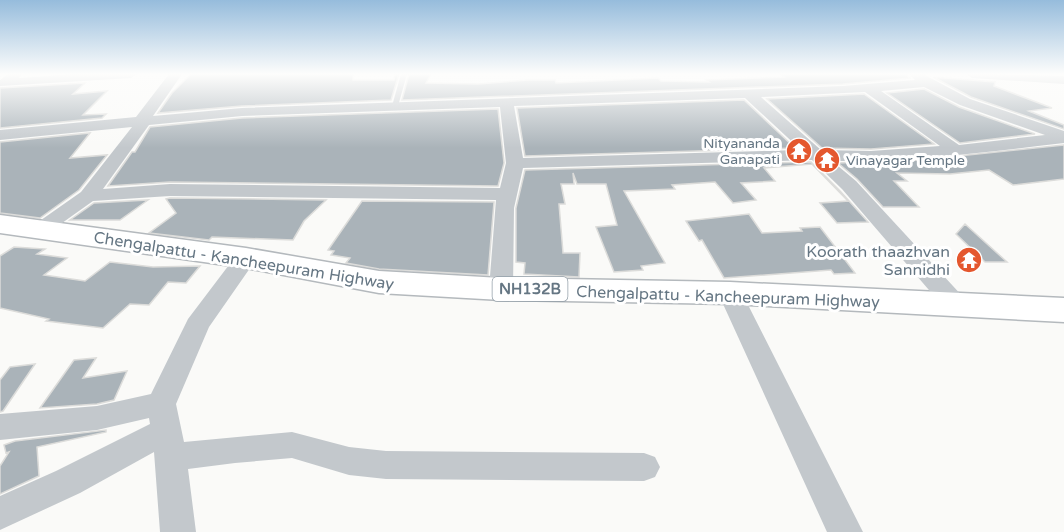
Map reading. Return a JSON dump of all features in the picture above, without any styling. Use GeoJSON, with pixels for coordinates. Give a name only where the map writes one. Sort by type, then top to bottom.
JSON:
{"type":"FeatureCollection","features":[{"type":"Feature","properties":{"kind":"highway","name":"Chengalpattu - Kancheepuram Highway"},"geometry":{"type":"LineString","coordinates":[[0,224],[246,258],[379,282],[501,289],[730,293],[1064,310]]}},
{"type":"Feature","properties":{"kind":"street"},"geometry":{"type":"LineString","coordinates":[[41,229],[88,195],[158,99]]}},
{"type":"Feature","properties":{"kind":"street"},"geometry":{"type":"LineString","coordinates":[[0,135],[242,112],[572,99]]}},
{"type":"Feature","properties":{"kind":"street"},"geometry":{"type":"LineString","coordinates":[[754,99],[849,185],[956,305]]}},
{"type":"Feature","properties":{"kind":"street"},"geometry":{"type":"LineString","coordinates":[[883,99],[956,150]]}},
{"type":"Feature","properties":{"kind":"street"},"geometry":{"type":"LineString","coordinates":[[963,99],[1064,137]]}},
{"type":"Feature","properties":{"kind":"street"},"geometry":{"type":"LineString","coordinates":[[501,289],[504,208],[515,164],[506,101]]}},
{"type":"Feature","properties":{"kind":"street"},"geometry":{"type":"LineString","coordinates":[[515,164],[801,155],[871,156],[956,150],[1064,137]]}},
{"type":"Feature","properties":{"kind":"street"},"geometry":{"type":"LineString","coordinates":[[88,195],[170,190],[507,194]]}},
{"type":"Feature","properties":{"kind":"street"},"geometry":{"type":"LineString","coordinates":[[178,532],[166,431],[197,325],[246,258]]}},
{"type":"Feature","properties":{"kind":"street"},"geometry":{"type":"LineString","coordinates":[[730,293],[845,532]]}},
{"type":"Feature","properties":{"kind":"street"},"geometry":{"type":"LineString","coordinates":[[0,427],[97,418],[166,431],[235,449],[292,445],[349,461],[386,465],[644,467]]}},
{"type":"Feature","properties":{"kind":"street"},"geometry":{"type":"LineString","coordinates":[[0,513],[68,482],[166,431]]}},
{"type":"Feature","properties":{"kind":"lane"},"geometry":{"type":"LineString","coordinates":[[395,106],[397,99]]}},
{"type":"Feature","properties":{"kind":"building"},"geometry":{"type":"Polygon","coordinates":[[[0,99],[99,99],[83,115],[106,114],[102,118],[0,128],[0,99]]]}},
{"type":"Feature","properties":{"kind":"building"},"geometry":{"type":"Polygon","coordinates":[[[168,99],[391,99],[242,106],[158,113],[168,99]]]}},
{"type":"Feature","properties":{"kind":"building"},"geometry":{"type":"Polygon","coordinates":[[[767,99],[871,99],[934,144],[871,149],[822,148],[767,99]]]}},
{"type":"Feature","properties":{"kind":"building"},"geometry":{"type":"Polygon","coordinates":[[[896,99],[943,99],[959,107],[1035,134],[960,143],[896,99]]]}},
{"type":"Feature","properties":{"kind":"building"},"geometry":{"type":"Polygon","coordinates":[[[976,99],[1028,99],[1052,108],[1029,111],[1064,125],[1064,129],[976,99]]]}},
{"type":"Feature","properties":{"kind":"building"},"geometry":{"type":"Polygon","coordinates":[[[744,100],[795,148],[525,156],[517,108],[744,100]]]}},
{"type":"Feature","properties":{"kind":"building"},"geometry":{"type":"Polygon","coordinates":[[[498,109],[504,163],[498,186],[170,182],[108,186],[132,152],[135,152],[150,127],[242,118],[498,109]]]}},
{"type":"Feature","properties":{"kind":"building"},"geometry":{"type":"Polygon","coordinates":[[[90,133],[70,158],[107,155],[79,190],[40,218],[0,213],[0,142],[90,133]]]}},
{"type":"Feature","properties":{"kind":"building"},"geometry":{"type":"Polygon","coordinates":[[[1064,145],[1064,179],[1013,185],[989,170],[950,174],[897,173],[907,181],[894,181],[919,207],[883,207],[857,179],[838,163],[920,160],[1064,145]]]}},
{"type":"Feature","properties":{"kind":"building"},"geometry":{"type":"Polygon","coordinates":[[[811,162],[868,222],[837,223],[820,203],[848,201],[812,164],[764,168],[775,181],[741,183],[756,200],[733,203],[715,182],[672,185],[675,189],[624,191],[665,263],[641,266],[643,270],[614,272],[596,227],[617,225],[606,184],[577,184],[573,173],[574,184],[561,184],[565,204],[559,204],[563,253],[580,253],[579,277],[524,274],[525,263],[516,262],[516,208],[525,170],[811,162]]]}},
{"type":"Feature","properties":{"kind":"building"},"geometry":{"type":"Polygon","coordinates":[[[166,199],[326,200],[304,221],[293,240],[212,237],[209,240],[149,233],[176,213],[166,199]]]}},
{"type":"Feature","properties":{"kind":"building"},"geometry":{"type":"Polygon","coordinates":[[[148,200],[120,220],[70,220],[94,203],[148,200]]]}},
{"type":"Feature","properties":{"kind":"building"},"geometry":{"type":"Polygon","coordinates":[[[362,201],[494,202],[488,275],[379,269],[346,263],[350,258],[331,255],[334,251],[328,250],[362,201]]]}},
{"type":"Feature","properties":{"kind":"building"},"geometry":{"type":"Polygon","coordinates":[[[749,214],[762,233],[802,231],[800,228],[820,227],[855,273],[834,274],[831,270],[724,278],[702,240],[699,241],[686,221],[749,214]]]}},
{"type":"Feature","properties":{"kind":"building"},"geometry":{"type":"Polygon","coordinates":[[[965,224],[1007,262],[985,262],[956,234],[965,224]]]}},
{"type":"Feature","properties":{"kind":"building"},"geometry":{"type":"Polygon","coordinates":[[[14,247],[45,249],[37,254],[67,258],[44,275],[85,281],[110,262],[153,267],[200,266],[186,283],[168,282],[149,305],[130,304],[103,328],[46,321],[49,319],[0,308],[0,256],[14,247]]]}},
{"type":"Feature","properties":{"kind":"building"},"geometry":{"type":"Polygon","coordinates":[[[96,358],[83,378],[127,371],[114,400],[97,404],[40,408],[74,360],[96,358]]]}},
{"type":"Feature","properties":{"kind":"building"},"geometry":{"type":"Polygon","coordinates":[[[35,364],[3,411],[0,412],[0,380],[10,367],[35,364]]]}},
{"type":"Feature","properties":{"kind":"building"},"geometry":{"type":"Polygon","coordinates":[[[106,430],[106,432],[37,447],[39,476],[0,494],[0,466],[9,452],[6,453],[4,445],[15,441],[106,430]]]}},
{"type":"Feature","properties":{"kind":"place","name":"Nityananda Ganapati"},"geometry":{"type":"Point","coordinates":[799,151]}},
{"type":"Feature","properties":{"kind":"place","name":"Vinayagar Temple"},"geometry":{"type":"Point","coordinates":[827,160]}},
{"type":"Feature","properties":{"kind":"place","name":"Koorath thaazhvan Sannidhi"},"geometry":{"type":"Point","coordinates":[969,260]}}]}
